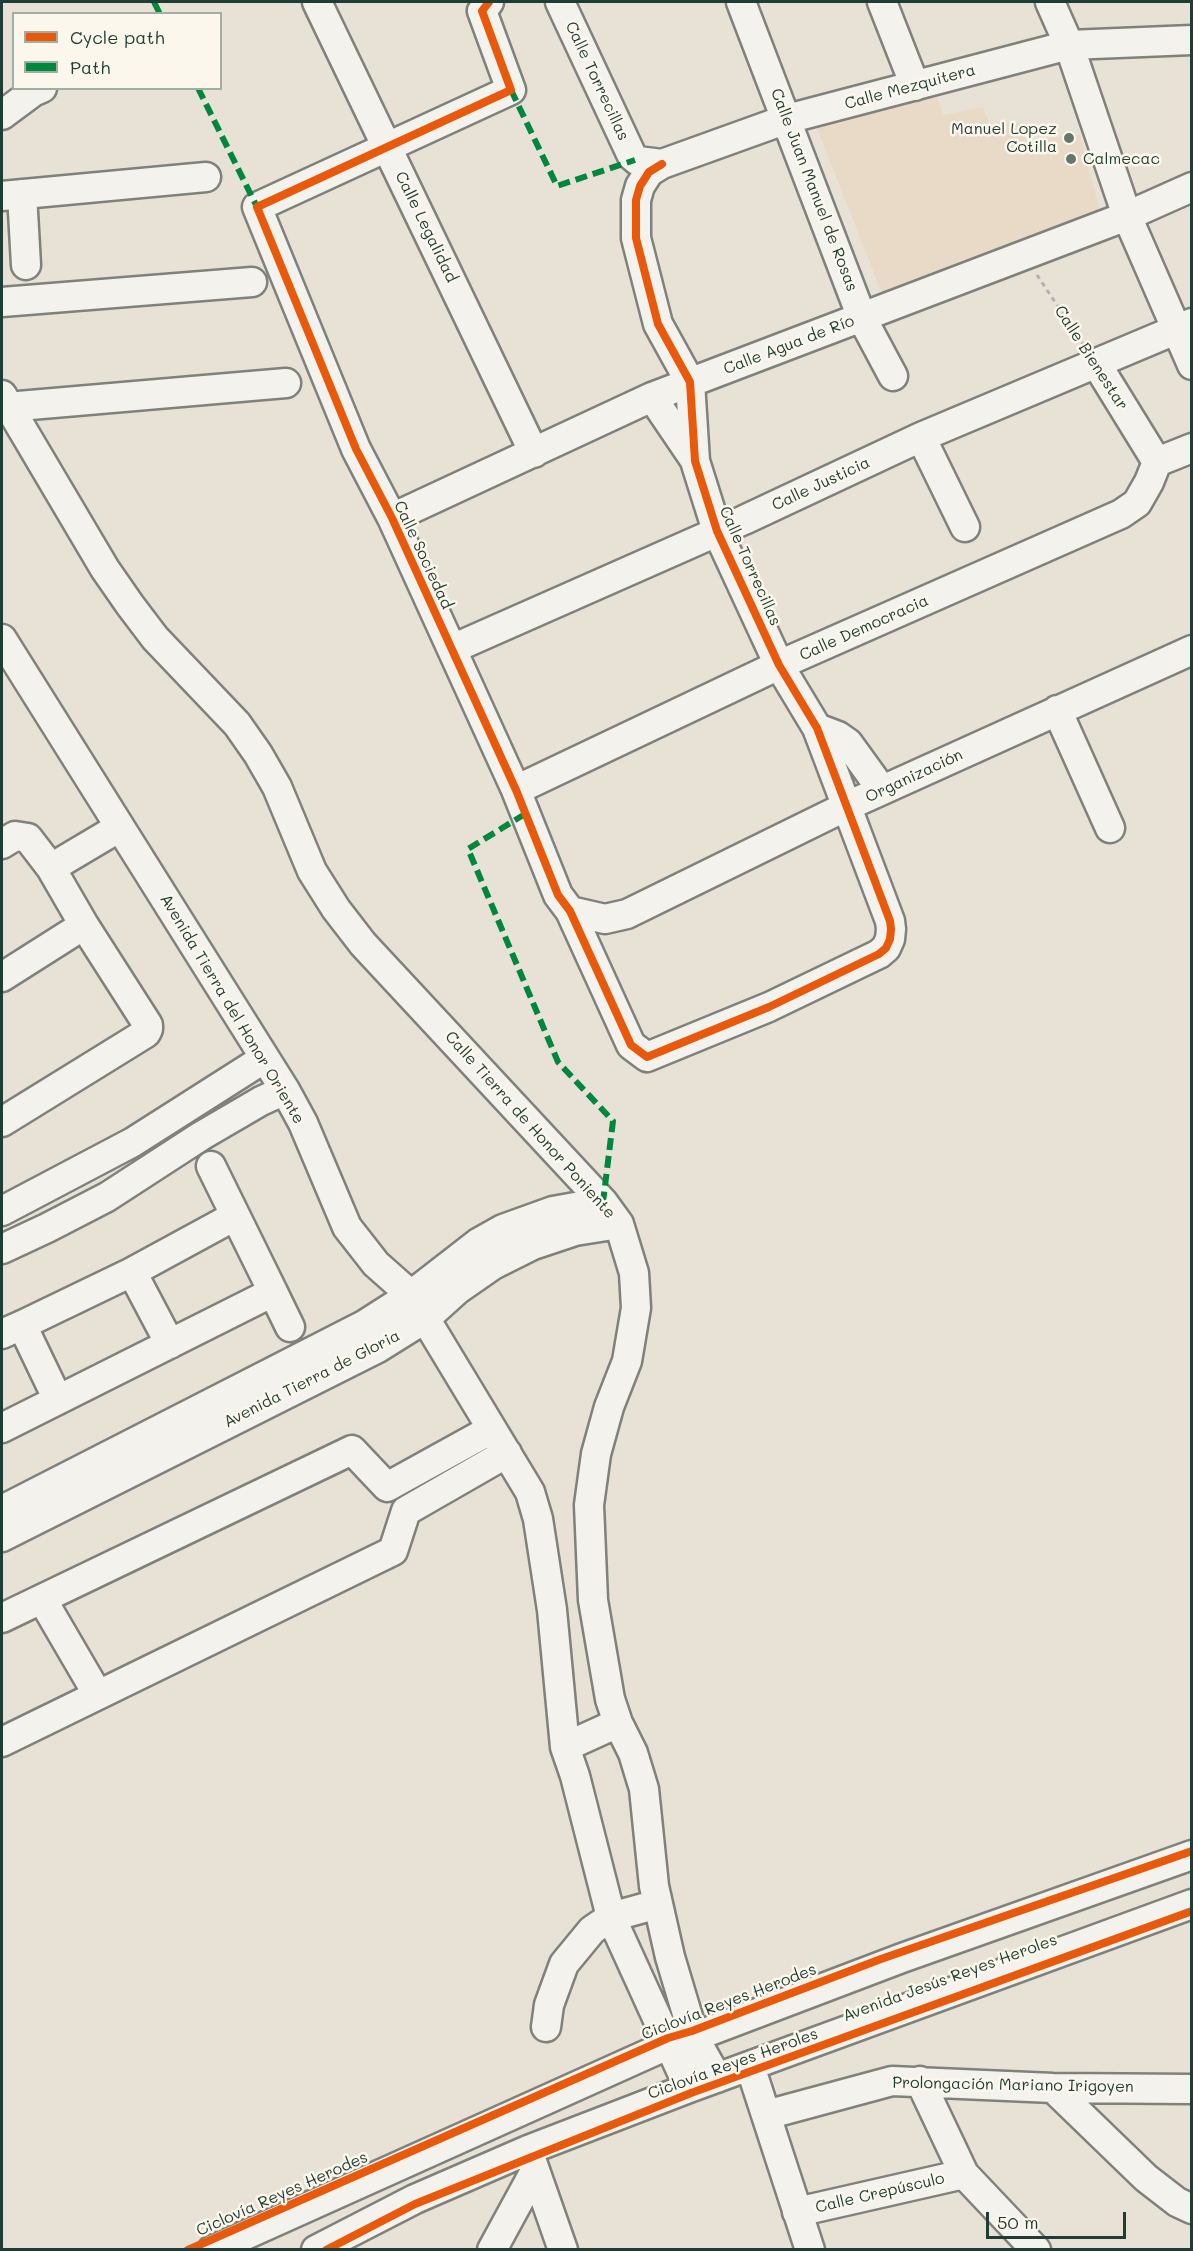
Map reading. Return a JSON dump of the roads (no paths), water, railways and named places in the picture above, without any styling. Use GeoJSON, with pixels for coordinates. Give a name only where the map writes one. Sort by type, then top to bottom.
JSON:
{"type":"FeatureCollection","features":[{"type":"Feature","properties":{"kind":"street","name":"Calle Legalidad"},"geometry":{"type":"LineString","coordinates":[[317,2],[534,453]]}},
{"type":"Feature","properties":{"kind":"street","name":"Calle Torrecillas"},"geometry":{"type":"LineString","coordinates":[[560,2],[629,151],[648,162],[650,172],[640,186],[636,200],[636,238],[658,324],[690,382],[695,461],[717,531],[779,665],[817,728],[890,921],[890,939],[886,948],[879,954],[770,1007]]}},
{"type":"Feature","properties":{"kind":"street","name":"Calle Juan Manuel de Rosas"},"geometry":{"type":"LineString","coordinates":[[741,2],[862,318],[893,376]]}},
{"type":"Feature","properties":{"kind":"street"},"geometry":{"type":"LineString","coordinates":[[882,2],[915,86]]}},
{"type":"Feature","properties":{"kind":"street"},"geometry":{"type":"LineString","coordinates":[[1050,2],[1069,45],[1127,216],[1184,326],[1191,365]]}},
{"type":"Feature","properties":{"kind":"street"},"geometry":{"type":"LineString","coordinates":[[388,148],[511,90],[485,6]]}},
{"type":"Feature","properties":{"kind":"street","name":"Calle Mezquitera"},"geometry":{"type":"LineString","coordinates":[[648,162],[787,119],[1069,45],[1191,40]]}},
{"type":"Feature","properties":{"kind":"street"},"geometry":{"type":"LineString","coordinates":[[2,115],[38,90]]}},
{"type":"Feature","properties":{"kind":"street","name":"Calle Sociedad"},"geometry":{"type":"LineString","coordinates":[[388,148],[257,207],[356,449],[392,518],[516,790],[558,895],[570,911],[631,1045],[647,1057],[770,1007]]}},
{"type":"Feature","properties":{"kind":"street"},"geometry":{"type":"LineString","coordinates":[[26,265],[12,195],[206,177]]}},
{"type":"Feature","properties":{"kind":"street","name":"Calle Agua de Río"},"geometry":{"type":"LineString","coordinates":[[392,518],[690,382],[1127,216],[1191,187]]}},
{"type":"Feature","properties":{"kind":"street"},"geometry":{"type":"LineString","coordinates":[[2,302],[252,282]]}},
{"type":"Feature","properties":{"kind":"street","name":"Calle Justicia"},"geometry":{"type":"LineString","coordinates":[[452,649],[921,437],[1184,326]]}},
{"type":"Feature","properties":{"kind":"street","name":"Calle Bienestar"},"geometry":{"type":"LineString","coordinates":[[1096,363],[1157,462]]}},
{"type":"Feature","properties":{"kind":"street"},"geometry":{"type":"LineString","coordinates":[[4,401],[286,382]]}},
{"type":"Feature","properties":{"kind":"street","name":"Calle Torrecillas"},"geometry":{"type":"LineString","coordinates":[[652,398],[695,461]]}},
{"type":"Feature","properties":{"kind":"street","name":"Calle Tierra de Honor Poniente"},"geometry":{"type":"LineString","coordinates":[[4,401],[105,569],[130,605],[155,638],[237,724],[258,754],[277,787],[312,871],[336,909],[363,944],[611,1213],[634,1273],[636,1308],[627,1361],[609,1407],[596,1455],[589,1505],[593,1600],[604,1674],[618,1723],[633,1753],[644,1790],[654,1886],[670,1957],[682,2040],[717,2078]]}},
{"type":"Feature","properties":{"kind":"street"},"geometry":{"type":"LineString","coordinates":[[921,437],[965,527]]}},
{"type":"Feature","properties":{"kind":"street"},"geometry":{"type":"LineString","coordinates":[[1157,462],[1191,448]]}},
{"type":"Feature","properties":{"kind":"street","name":"Calle Democracia"},"geometry":{"type":"LineString","coordinates":[[516,790],[779,665],[1121,514],[1137,503],[1157,462]]}},
{"type":"Feature","properties":{"kind":"street","name":"Avenida Tierra del Honor Oriente"},"geometry":{"type":"LineString","coordinates":[[2,639],[285,1090],[303,1123],[347,1227],[376,1264],[411,1295],[536,1505],[552,1610],[565,1747],[575,1776],[611,1917],[682,2040],[689,2088]]}},
{"type":"Feature","properties":{"kind":"street","name":"Organización"},"geometry":{"type":"LineString","coordinates":[[570,911],[605,919],[627,914],[845,807],[1191,650]]}},
{"type":"Feature","properties":{"kind":"street"},"geometry":{"type":"LineString","coordinates":[[1057,710],[1110,828]]}},
{"type":"Feature","properties":{"kind":"street"},"geometry":{"type":"LineString","coordinates":[[817,728],[838,736],[848,743],[882,790]]}},
{"type":"Feature","properties":{"kind":"street"},"geometry":{"type":"LineString","coordinates":[[51,868],[120,827]]}},
{"type":"Feature","properties":{"kind":"street"},"geometry":{"type":"LineString","coordinates":[[2,844],[15,836],[28,838],[51,868],[84,925],[148,1025],[146,1033],[2,1122]]}},
{"type":"Feature","properties":{"kind":"street"},"geometry":{"type":"LineString","coordinates":[[2,977],[84,925]]}},
{"type":"Feature","properties":{"kind":"street"},"geometry":{"type":"LineString","coordinates":[[2,1211],[133,1142],[265,1058]]}},
{"type":"Feature","properties":{"kind":"street"},"geometry":{"type":"LineString","coordinates":[[2,1249],[107,1197],[201,1136],[261,1101],[285,1090]]}},
{"type":"Feature","properties":{"kind":"street"},"geometry":{"type":"LineString","coordinates":[[211,1166],[290,1327]]}},
{"type":"Feature","properties":{"kind":"street","name":"Avenida Tierra de Gloria"},"geometry":{"type":"LineString","coordinates":[[2,1510],[364,1325],[411,1295],[454,1260],[503,1229],[553,1211],[611,1213]]}},
{"type":"Feature","properties":{"kind":"street","name":"Avenida Tierra de Gloria"},"geometry":{"type":"LineString","coordinates":[[2,1537],[378,1348],[426,1318],[457,1290],[493,1265],[523,1250],[575,1231],[611,1213]]}},
{"type":"Feature","properties":{"kind":"street"},"geometry":{"type":"LineString","coordinates":[[58,1400],[12,1330],[132,1272],[235,1216]]}},
{"type":"Feature","properties":{"kind":"street"},"geometry":{"type":"LineString","coordinates":[[132,1272],[170,1344]]}},
{"type":"Feature","properties":{"kind":"street"},"geometry":{"type":"LineString","coordinates":[[2,1428],[273,1292]]}},
{"type":"Feature","properties":{"kind":"street"},"geometry":{"type":"LineString","coordinates":[[2,1618],[352,1450],[387,1487],[499,1441]]}},
{"type":"Feature","properties":{"kind":"street"},"geometry":{"type":"LineString","coordinates":[[2,1742],[393,1551],[406,1511],[499,1441]]}},
{"type":"Feature","properties":{"kind":"street"},"geometry":{"type":"LineString","coordinates":[[42,1599],[98,1695]]}},
{"type":"Feature","properties":{"kind":"street"},"geometry":{"type":"LineString","coordinates":[[565,1747],[618,1723]]}},
{"type":"Feature","properties":{"kind":"street","name":"Avenida Jesús Reyes Heroles"},"geometry":{"type":"LineString","coordinates":[[213,2250],[682,2040],[894,1961],[1191,1856]]}},
{"type":"Feature","properties":{"kind":"street"},"geometry":{"type":"LineString","coordinates":[[546,2027],[549,2005],[564,1964],[592,1930],[611,1917],[658,1904]]}},
{"type":"Feature","properties":{"kind":"street","name":"Avenida Jesús Reyes Heroles"},"geometry":{"type":"LineString","coordinates":[[316,2250],[415,2199],[531,2161],[689,2088],[1191,1904]]}},
{"type":"Feature","properties":{"kind":"street"},"geometry":{"type":"LineString","coordinates":[[750,2066],[810,2250]]}},
{"type":"Feature","properties":{"kind":"street","name":"Prolongación Mariano Irigoyen"},"geometry":{"type":"LineString","coordinates":[[766,2115],[892,2080],[1053,2088],[1191,2089]]}},
{"type":"Feature","properties":{"kind":"street"},"geometry":{"type":"LineString","coordinates":[[920,2081],[964,2174],[1036,2250]]}},
{"type":"Feature","properties":{"kind":"street"},"geometry":{"type":"LineString","coordinates":[[1053,2088],[1146,2178],[1177,2202],[1191,2209]]}},
{"type":"Feature","properties":{"kind":"street"},"geometry":{"type":"LineString","coordinates":[[492,2250],[531,2161]]}},
{"type":"Feature","properties":{"kind":"street"},"geometry":{"type":"LineString","coordinates":[[531,2161],[563,2250]]}},
{"type":"Feature","properties":{"kind":"street","name":"Calle Crepúsculo"},"geometry":{"type":"LineString","coordinates":[[797,2212],[964,2174]]}},
{"type":"Feature","properties":{"kind":"place","name":"Manuel Lopez Cotilla"},"geometry":{"type":"Point","coordinates":[1069,138]}},
{"type":"Feature","properties":{"kind":"place","name":"Calmecac"},"geometry":{"type":"Point","coordinates":[1071,159]}}]}
